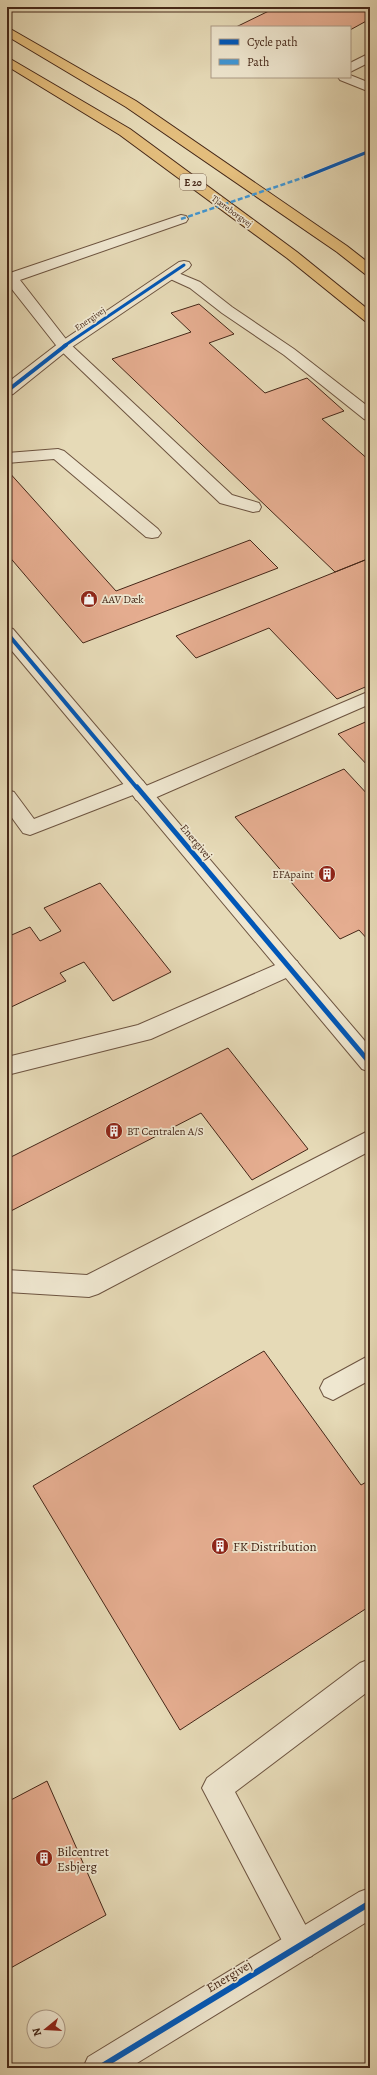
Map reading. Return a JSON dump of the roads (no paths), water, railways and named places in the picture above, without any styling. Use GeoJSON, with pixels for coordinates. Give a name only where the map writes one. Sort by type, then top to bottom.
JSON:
{"type":"FeatureCollection","features":[{"type":"Feature","properties":{"kind":"highway","name":"E 20"},"geometry":{"type":"LineString","coordinates":[[7,31],[131,104],[342,249],[370,271]]}},
{"type":"Feature","properties":{"kind":"highway","name":"Tjæreborgvej"},"geometry":{"type":"LineString","coordinates":[[7,61],[125,132],[292,255],[370,318]]}},
{"type":"Feature","properties":{"kind":"street"},"geometry":{"type":"LineString","coordinates":[[351,67],[370,57]]}},
{"type":"Feature","properties":{"kind":"street"},"geometry":{"type":"LineString","coordinates":[[346,78],[370,88]]}},
{"type":"Feature","properties":{"kind":"street"},"geometry":{"type":"LineString","coordinates":[[181,219],[12,278],[64,346],[226,499],[254,507]]}},
{"type":"Feature","properties":{"kind":"street","name":"Energivej"},"geometry":{"type":"LineString","coordinates":[[7,391],[64,346],[184,265]]}},
{"type":"Feature","properties":{"kind":"street"},"geometry":{"type":"LineString","coordinates":[[171,274],[195,285],[227,310],[289,352],[370,416]]}},
{"type":"Feature","properties":{"kind":"street"},"geometry":{"type":"LineString","coordinates":[[7,458],[58,454],[152,533]]}},
{"type":"Feature","properties":{"kind":"street","name":"Energivej"},"geometry":{"type":"LineString","coordinates":[[7,633],[370,1063]]}},
{"type":"Feature","properties":{"kind":"street"},"geometry":{"type":"LineString","coordinates":[[7,797],[30,828],[140,791],[370,697]]}},
{"type":"Feature","properties":{"kind":"street"},"geometry":{"type":"LineString","coordinates":[[7,1066],[143,1033],[289,967]]}},
{"type":"Feature","properties":{"kind":"street"},"geometry":{"type":"LineString","coordinates":[[7,1281],[88,1286],[370,1140]]}},
{"type":"Feature","properties":{"kind":"street"},"geometry":{"type":"LineString","coordinates":[[333,1388],[370,1367]]}},
{"type":"Feature","properties":{"kind":"street"},"geometry":{"type":"LineString","coordinates":[[301,1945],[218,1788],[370,1673]]}},
{"type":"Feature","properties":{"kind":"street","name":"Energivej"},"geometry":{"type":"LineString","coordinates":[[100,2068],[370,1903]]}},
{"type":"Feature","properties":{"kind":"place","name":"AAV Dæk"},"geometry":{"type":"Point","coordinates":[89,599]}},
{"type":"Feature","properties":{"kind":"place","name":"EFApaint"},"geometry":{"type":"Point","coordinates":[327,874]}},
{"type":"Feature","properties":{"kind":"place","name":"BT Centralen A/S"},"geometry":{"type":"Point","coordinates":[114,1131]}},
{"type":"Feature","properties":{"kind":"place","name":"FK Distribution"},"geometry":{"type":"Point","coordinates":[220,1546]}},
{"type":"Feature","properties":{"kind":"place","name":"Bilcentret Esbjerg"},"geometry":{"type":"Point","coordinates":[44,1858]}}]}
